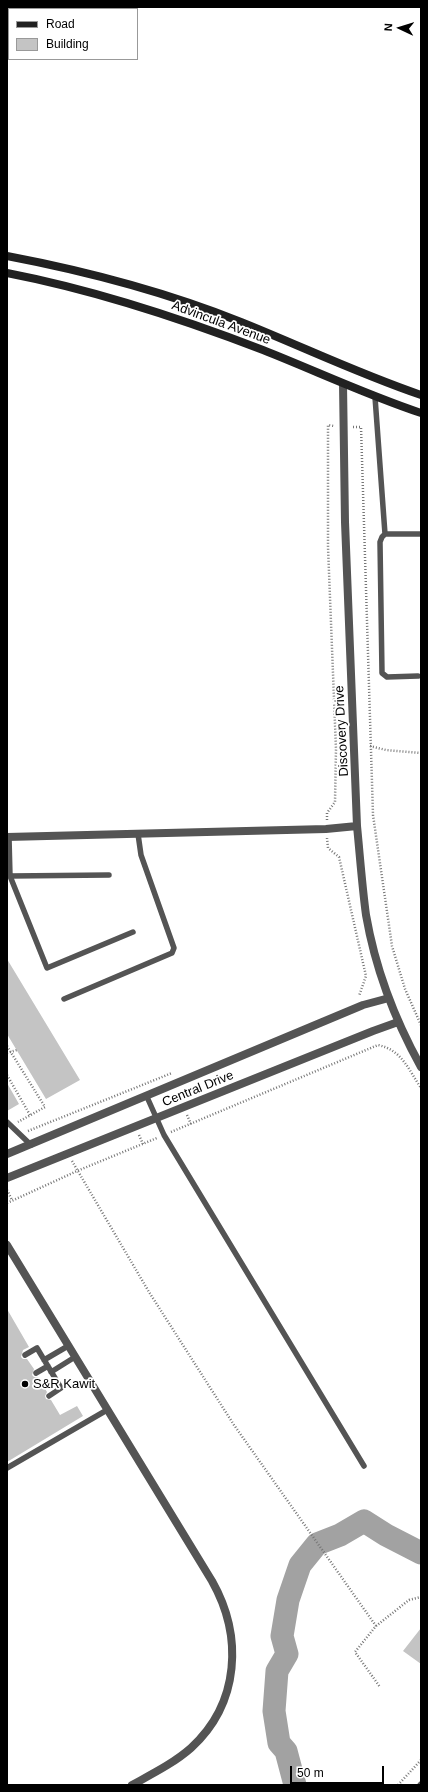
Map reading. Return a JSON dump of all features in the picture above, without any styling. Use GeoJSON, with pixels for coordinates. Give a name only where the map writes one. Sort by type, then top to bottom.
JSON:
{"type":"FeatureCollection","features":[{"type":"Feature","properties":{"kind":"main road","name":"Advincula Avenue"},"geometry":{"type":"LineString","coordinates":[[7,256],[100,277],[212,312],[381,381],[421,395]]}},
{"type":"Feature","properties":{"kind":"main road","name":"Advincula Avenue"},"geometry":{"type":"LineString","coordinates":[[7,273],[102,296],[171,316],[263,351],[375,397],[421,413]]}},
{"type":"Feature","properties":{"kind":"street","name":"Discovery Drive"},"geometry":{"type":"LineString","coordinates":[[343,384],[345,522],[357,826],[366,916],[375,953],[389,998],[398,1022],[421,1067]]}},
{"type":"Feature","properties":{"kind":"street"},"geometry":{"type":"LineString","coordinates":[[8,837],[326,829],[357,826]]}},
{"type":"Feature","properties":{"kind":"street","name":"Central Drive"},"geometry":{"type":"LineString","coordinates":[[7,1154],[147,1097],[362,1005],[389,998]]}},
{"type":"Feature","properties":{"kind":"street","name":"Central Drive"},"geometry":{"type":"LineString","coordinates":[[7,1178],[373,1030],[398,1022]]}},
{"type":"Feature","properties":{"kind":"street"},"geometry":{"type":"LineString","coordinates":[[7,1245],[218,1592],[228,1619],[233,1645],[232,1669],[228,1688],[220,1709],[200,1739],[182,1755],[132,1785]]}},
{"type":"Feature","properties":{"kind":"lane"},"geometry":{"type":"LineString","coordinates":[[375,397],[386,534]]}},
{"type":"Feature","properties":{"kind":"lane"},"geometry":{"type":"LineString","coordinates":[[418,676],[387,677],[382,673],[380,542],[382,537],[386,534],[421,534]]}},
{"type":"Feature","properties":{"kind":"lane"},"geometry":{"type":"LineString","coordinates":[[64,999],[172,953],[174,948],[141,855],[138,834]]}},
{"type":"Feature","properties":{"kind":"lane"},"geometry":{"type":"LineString","coordinates":[[8,837],[10,876],[47,968],[133,932]]}},
{"type":"Feature","properties":{"kind":"lane"},"geometry":{"type":"LineString","coordinates":[[10,876],[109,875]]}},
{"type":"Feature","properties":{"kind":"lane"},"geometry":{"type":"LineString","coordinates":[[147,1097],[164,1135],[364,1466]]}},
{"type":"Feature","properties":{"kind":"lane"},"geometry":{"type":"LineString","coordinates":[[9,1124],[31,1145]]}},
{"type":"Feature","properties":{"kind":"lane"},"geometry":{"type":"LineString","coordinates":[[44,1360],[68,1346]]}},
{"type":"Feature","properties":{"kind":"lane"},"geometry":{"type":"LineString","coordinates":[[26,1355],[37,1348],[61,1388],[49,1396]]}},
{"type":"Feature","properties":{"kind":"lane"},"geometry":{"type":"LineString","coordinates":[[51,1372],[75,1357]]}},
{"type":"Feature","properties":{"kind":"lane"},"geometry":{"type":"LineString","coordinates":[[36,1373],[48,1366]]}},
{"type":"Feature","properties":{"kind":"lane"},"geometry":{"type":"LineString","coordinates":[[7,1468],[107,1410]]}},
{"type":"Feature","properties":{"kind":"path"},"geometry":{"type":"LineString","coordinates":[[359,996],[366,976],[339,857],[328,848],[326,829],[327,813],[335,802],[336,756],[328,547],[328,425],[361,427],[373,815],[392,946],[404,989],[421,1025]]}},
{"type":"Feature","properties":{"kind":"path"},"geometry":{"type":"LineString","coordinates":[[370,746],[386,750],[421,753]]}},
{"type":"Feature","properties":{"kind":"path"},"geometry":{"type":"LineString","coordinates":[[7,1203],[77,1171],[378,1045],[389,1047],[398,1053],[421,1088]]}},
{"type":"Feature","properties":{"kind":"path"},"geometry":{"type":"LineString","coordinates":[[7,1046],[45,1107],[9,1124]]}},
{"type":"Feature","properties":{"kind":"path"},"geometry":{"type":"LineString","coordinates":[[7,1053],[17,1050]]}},
{"type":"Feature","properties":{"kind":"path"},"geometry":{"type":"LineString","coordinates":[[7,1075],[30,1115]]}},
{"type":"Feature","properties":{"kind":"path"},"geometry":{"type":"LineString","coordinates":[[69,1153],[77,1171],[149,1292],[234,1425],[376,1626]]}},
{"type":"Feature","properties":{"kind":"path"},"geometry":{"type":"LineString","coordinates":[[7,1190],[12,1200]]}},
{"type":"Feature","properties":{"kind":"path"},"geometry":{"type":"LineString","coordinates":[[380,1687],[355,1652],[376,1626],[409,1600],[421,1597]]}},
{"type":"Feature","properties":{"kind":"path"},"geometry":{"type":"LineString","coordinates":[[398,1785],[421,1760]]}},
{"type":"Feature","properties":{"kind":"building"},"geometry":{"type":"Polygon","coordinates":[[[7,959],[80,1080],[46,1099],[7,1034],[7,959]]]}},
{"type":"Feature","properties":{"kind":"building"},"geometry":{"type":"Polygon","coordinates":[[[7,1083],[19,1104],[7,1111],[7,1083]]]}},
{"type":"Feature","properties":{"kind":"building","name":"S&R Kawit"},"geometry":{"type":"Polygon","coordinates":[[[7,1309],[29,1347],[23,1350],[21,1357],[23,1359],[27,1359],[34,1369],[32,1375],[34,1377],[38,1377],[47,1392],[45,1396],[46,1399],[51,1400],[60,1415],[77,1406],[83,1416],[7,1462],[7,1309]]]}},
{"type":"Feature","properties":{"kind":"building"},"geometry":{"type":"Polygon","coordinates":[[[421,1628],[421,1664],[403,1651],[421,1628]]]}},
{"type":"Feature","properties":{"kind":"waterway"},"geometry":{"type":"LineString","coordinates":[[295,1785],[286,1751],[279,1743],[274,1711],[277,1671],[287,1654],[282,1636],[288,1600],[300,1565],[317,1544],[340,1535],[364,1521],[386,1535],[421,1553]]}},
{"type":"Feature","properties":{"kind":"place","name":"S&R Kawit"},"geometry":{"type":"Point","coordinates":[25,1384]}}]}
